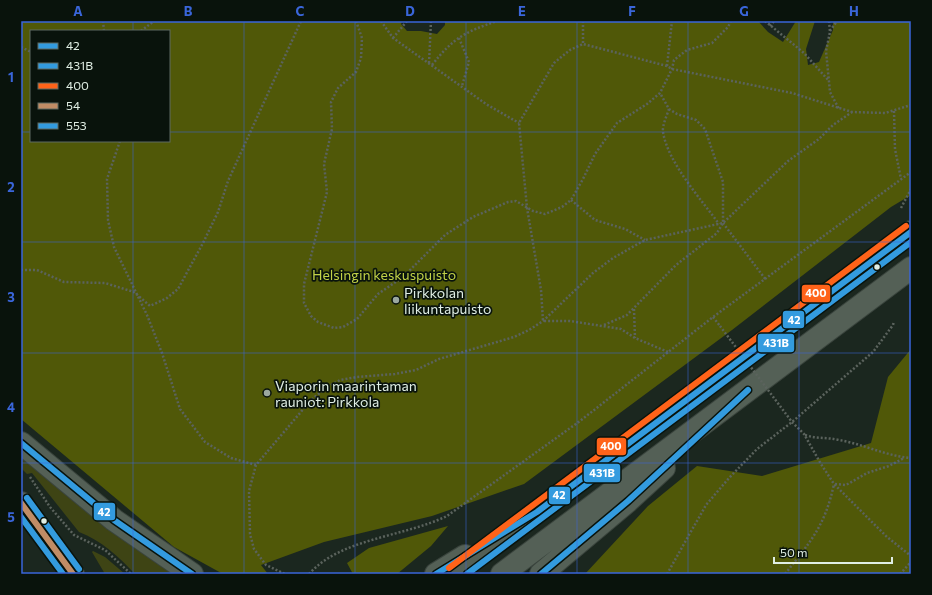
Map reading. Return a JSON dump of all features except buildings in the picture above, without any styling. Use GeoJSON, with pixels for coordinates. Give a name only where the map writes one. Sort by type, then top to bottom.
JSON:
{"type":"FeatureCollection","features":[{"type":"Feature","properties":{"kind":"highway"},"geometry":{"type":"LineString","coordinates":[[454,574],[911,232]]}},
{"type":"Feature","properties":{"kind":"highway"},"geometry":{"type":"LineString","coordinates":[[502,574],[911,268]]}},
{"type":"Feature","properties":{"kind":"highway"},"geometry":{"type":"LineString","coordinates":[[541,574],[628,501],[751,387]]}},
{"type":"Feature","properties":{"kind":"highway"},"geometry":{"type":"LineString","coordinates":[[21,443],[114,520],[192,574]]}},
{"type":"Feature","properties":{"kind":"highway"},"geometry":{"type":"LineString","coordinates":[[21,503],[73,574]]}},
{"type":"Feature","properties":{"kind":"highway"},"geometry":{"type":"LineString","coordinates":[[436,574],[537,512]]}},
{"type":"Feature","properties":{"kind":"highway"},"geometry":{"type":"LineString","coordinates":[[547,574],[567,553]]}},
{"type":"Feature","properties":{"kind":"path"},"geometry":{"type":"LineString","coordinates":[[142,30],[154,21]]}},
{"type":"Feature","properties":{"kind":"path"},"geometry":{"type":"LineString","coordinates":[[21,270],[37,270],[64,282],[105,283],[134,292],[150,306],[167,298],[178,289],[218,212],[228,181],[301,21]]}},
{"type":"Feature","properties":{"kind":"path"},"geometry":{"type":"LineString","coordinates":[[356,21],[362,38],[359,68],[338,88],[331,102],[332,128],[324,164],[327,192],[304,284],[304,302],[311,316],[318,322],[334,328],[350,324],[364,313],[378,294],[403,277],[444,235],[455,228],[508,202],[516,201],[527,208],[545,214],[556,210],[571,200],[595,154],[614,126],[660,93],[672,70],[674,60],[679,55],[687,50],[712,43],[732,21]]}},
{"type":"Feature","properties":{"kind":"path"},"geometry":{"type":"LineString","coordinates":[[381,21],[393,38],[486,104],[519,122]]}},
{"type":"Feature","properties":{"kind":"path"},"geometry":{"type":"LineString","coordinates":[[393,38],[407,21]]}},
{"type":"Feature","properties":{"kind":"path"},"geometry":{"type":"LineString","coordinates":[[430,64],[431,21]]}},
{"type":"Feature","properties":{"kind":"path"},"geometry":{"type":"LineString","coordinates":[[430,64],[444,50],[467,32],[497,21]]}},
{"type":"Feature","properties":{"kind":"path"},"geometry":{"type":"LineString","coordinates":[[583,21],[583,44]]}},
{"type":"Feature","properties":{"kind":"path"},"geometry":{"type":"LineString","coordinates":[[667,66],[672,21]]}},
{"type":"Feature","properties":{"kind":"path"},"geometry":{"type":"LineString","coordinates":[[765,21],[804,53],[829,82]]}},
{"type":"Feature","properties":{"kind":"path"},"geometry":{"type":"LineString","coordinates":[[770,26],[774,21]]}},
{"type":"Feature","properties":{"kind":"path"},"geometry":{"type":"LineString","coordinates":[[829,21],[830,32],[826,51],[830,92],[840,109]]}},
{"type":"Feature","properties":{"kind":"path"},"geometry":{"type":"LineString","coordinates":[[830,32],[837,21]]}},
{"type":"Feature","properties":{"kind":"path"},"geometry":{"type":"LineString","coordinates":[[459,38],[469,62],[462,86]]}},
{"type":"Feature","properties":{"kind":"path"},"geometry":{"type":"LineString","coordinates":[[543,322],[541,290],[527,208],[519,122],[554,63],[570,50],[583,44],[667,66],[672,70],[792,93],[852,112],[885,113],[911,105]]}},
{"type":"Feature","properties":{"kind":"path"},"geometry":{"type":"LineString","coordinates":[[21,47],[30,52]]}},
{"type":"Feature","properties":{"kind":"path"},"geometry":{"type":"LineString","coordinates":[[21,76],[21,96]]}},
{"type":"Feature","properties":{"kind":"path"},"geometry":{"type":"LineString","coordinates":[[660,93],[669,109],[678,114],[696,120],[705,129],[723,182],[724,223],[766,280]]}},
{"type":"Feature","properties":{"kind":"path"},"geometry":{"type":"LineString","coordinates":[[669,109],[663,131],[667,147],[679,168],[719,224]]}},
{"type":"Feature","properties":{"kind":"path"},"geometry":{"type":"LineString","coordinates":[[894,111],[895,149],[901,179]]}},
{"type":"Feature","properties":{"kind":"path"},"geometry":{"type":"LineString","coordinates":[[602,326],[628,316],[676,265],[717,233],[724,223],[788,161],[819,139],[833,125],[852,112]]}},
{"type":"Feature","properties":{"kind":"path"},"geometry":{"type":"LineString","coordinates":[[120,142],[107,179],[108,220],[114,247],[134,292],[147,314],[162,352],[180,409],[205,442],[230,458],[256,466]]}},
{"type":"Feature","properties":{"kind":"path"},"geometry":{"type":"LineString","coordinates":[[309,574],[318,564],[357,544],[427,526],[447,516],[580,421],[713,317],[766,280],[911,172]]}},
{"type":"Feature","properties":{"kind":"path"},"geometry":{"type":"LineString","coordinates":[[901,208],[911,189]]}},
{"type":"Feature","properties":{"kind":"path"},"geometry":{"type":"LineString","coordinates":[[571,200],[594,220],[625,229],[645,240]]}},
{"type":"Feature","properties":{"kind":"path"},"geometry":{"type":"LineString","coordinates":[[285,574],[266,565],[254,549],[250,534],[249,491],[256,466],[311,400],[326,388],[340,380],[357,377],[384,376],[416,370],[439,359],[514,337],[543,322],[593,273],[613,258],[645,240],[724,223]]}},
{"type":"Feature","properties":{"kind":"path"},"geometry":{"type":"LineString","coordinates":[[634,308],[635,338]]}},
{"type":"Feature","properties":{"kind":"path"},"geometry":{"type":"LineString","coordinates":[[713,317],[792,422],[804,434],[834,484],[887,537],[911,556]]}},
{"type":"Feature","properties":{"kind":"path"},"geometry":{"type":"LineString","coordinates":[[543,322],[570,321],[622,329],[635,338],[668,352]]}},
{"type":"Feature","properties":{"kind":"path"},"geometry":{"type":"LineString","coordinates":[[667,574],[706,505],[757,449],[792,422],[873,352],[893,325],[894,321]]}},
{"type":"Feature","properties":{"kind":"path"},"geometry":{"type":"LineString","coordinates":[[804,434],[817,439],[837,439],[905,458],[911,458]]}},
{"type":"Feature","properties":{"kind":"path"},"geometry":{"type":"LineString","coordinates":[[834,484],[846,485],[867,473],[889,466],[905,458]]}},
{"type":"Feature","properties":{"kind":"path"},"geometry":{"type":"LineString","coordinates":[[30,477],[50,507],[74,536],[105,550],[131,574]]}},
{"type":"Feature","properties":{"kind":"path"},"geometry":{"type":"LineString","coordinates":[[785,574],[818,532],[829,508],[834,484]]}},
{"type":"Feature","properties":{"kind":"path"},"geometry":{"type":"LineString","coordinates":[[900,574],[911,562]]}},
{"type":"Feature","properties":{"kind":"green space","name":"Pirkkolan liikuntapuisto"},"geometry":{"type":"Polygon","coordinates":[[[21,21],[402,21],[401,24],[407,31],[421,31],[437,34],[445,25],[445,21],[758,21],[768,32],[783,42],[796,21],[815,21],[806,49],[808,65],[819,62],[833,30],[833,21],[911,21],[911,195],[891,207],[732,330],[524,484],[432,516],[324,542],[261,565],[268,574],[223,574],[174,547],[21,419],[21,21]]]}},
{"type":"Feature","properties":{"kind":"green space"},"geometry":{"type":"Polygon","coordinates":[[[911,349],[911,574],[585,574],[648,506],[697,466],[762,476],[871,443],[888,377],[911,349]]]}},
{"type":"Feature","properties":{"kind":"green space"},"geometry":{"type":"Polygon","coordinates":[[[21,455],[177,574],[135,574],[102,545],[87,535],[79,532],[32,473],[27,474],[21,468],[21,455]]]}},
{"type":"Feature","properties":{"kind":"green space"},"geometry":{"type":"Polygon","coordinates":[[[448,526],[431,546],[397,574],[353,574],[347,563],[369,548],[448,526]]]}},
{"type":"Feature","properties":{"kind":"green space"},"geometry":{"type":"Polygon","coordinates":[[[93,551],[105,557],[125,574],[105,574],[92,552],[93,551]]]}},
{"type":"Feature","properties":{"kind":"transit line","name":"400"},"geometry":{"type":"LineString","coordinates":[[449,568],[906,226]]}},
{"type":"Feature","properties":{"kind":"transit line","name":"42"},"geometry":{"type":"LineString","coordinates":[[436,574],[537,512],[911,232]]}},
{"type":"Feature","properties":{"kind":"transit line","name":"431B"},"geometry":{"type":"LineString","coordinates":[[467,574],[911,242]]}},
{"type":"Feature","properties":{"kind":"transit line","name":"42"},"geometry":{"type":"LineString","coordinates":[[541,574],[628,501],[748,390]]}},
{"type":"Feature","properties":{"kind":"transit line","name":"42"},"geometry":{"type":"LineString","coordinates":[[21,443],[114,520],[192,574]]}},
{"type":"Feature","properties":{"kind":"transit line"},"geometry":{"type":"LineString","coordinates":[[27,498],[79,569]]}},
{"type":"Feature","properties":{"kind":"transit line","name":"54"},"geometry":{"type":"LineString","coordinates":[[21,503],[73,574]]}},
{"type":"Feature","properties":{"kind":"transit line","name":"553"},"geometry":{"type":"LineString","coordinates":[[21,517],[63,574]]}},
{"type":"Feature","properties":{"kind":"place","name":"Pirkkolan liikuntapuisto"},"geometry":{"type":"Point","coordinates":[396,300]}},
{"type":"Feature","properties":{"kind":"place","name":"Viaporin maarintaman rauniot: Pirkkola"},"geometry":{"type":"Point","coordinates":[267,393]}},
{"type":"Feature","properties":{"kind":"park label","name":"Helsingin keskuspuisto"},"geometry":{"type":"Point","coordinates":[384,274]}}]}
